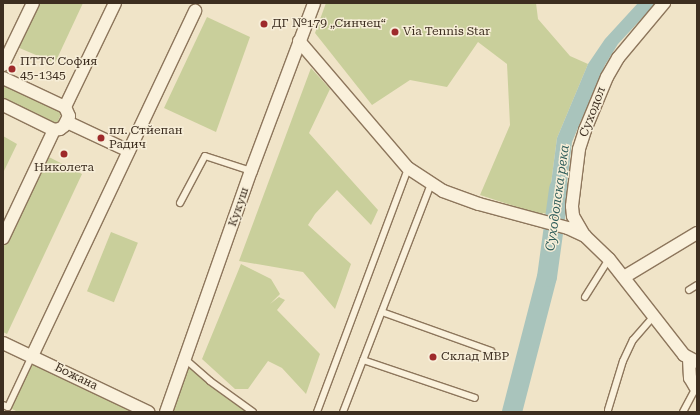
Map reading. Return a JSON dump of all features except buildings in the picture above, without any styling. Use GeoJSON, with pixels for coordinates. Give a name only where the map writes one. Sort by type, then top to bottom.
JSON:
{"type":"FeatureCollection","features":[{"type":"Feature","properties":{"kind":"street"},"geometry":{"type":"LineString","coordinates":[[3,65],[33,3]]}},
{"type":"Feature","properties":{"kind":"street"},"geometry":{"type":"LineString","coordinates":[[65,107],[115,3]]}},
{"type":"Feature","properties":{"kind":"street","name":"Кукуш"},"geometry":{"type":"LineString","coordinates":[[166,412],[251,171],[314,3]]}},
{"type":"Feature","properties":{"kind":"street","name":"Суходол"},"geometry":{"type":"LineString","coordinates":[[585,236],[573,216],[572,206],[579,149],[585,130],[607,77],[618,58],[664,3]]}},
{"type":"Feature","properties":{"kind":"street"},"geometry":{"type":"LineString","coordinates":[[32,356],[195,11]]}},
{"type":"Feature","properties":{"kind":"street"},"geometry":{"type":"LineString","coordinates":[[299,41],[408,168],[431,184],[443,191],[479,204],[568,228],[585,236],[609,258],[684,355],[693,360],[690,378],[696,388]]}},
{"type":"Feature","properties":{"kind":"street"},"geometry":{"type":"LineString","coordinates":[[3,78],[65,107],[69,116],[67,122],[60,129],[54,130],[3,105]]}},
{"type":"Feature","properties":{"kind":"street"},"geometry":{"type":"LineString","coordinates":[[67,122],[129,150]]}},
{"type":"Feature","properties":{"kind":"street"},"geometry":{"type":"LineString","coordinates":[[3,238],[54,130]]}},
{"type":"Feature","properties":{"kind":"street"},"geometry":{"type":"LineString","coordinates":[[624,277],[697,234]]}},
{"type":"Feature","properties":{"kind":"street","name":"Божана"},"geometry":{"type":"LineString","coordinates":[[3,343],[148,412]]}},
{"type":"Feature","properties":{"kind":"lane"},"geometry":{"type":"LineString","coordinates":[[180,203],[205,156],[251,171]]}},
{"type":"Feature","properties":{"kind":"lane"},"geometry":{"type":"LineString","coordinates":[[317,412],[408,168]]}},
{"type":"Feature","properties":{"kind":"lane"},"geometry":{"type":"LineString","coordinates":[[344,412],[431,184]]}},
{"type":"Feature","properties":{"kind":"lane"},"geometry":{"type":"LineString","coordinates":[[585,296],[609,258]]}},
{"type":"Feature","properties":{"kind":"lane"},"geometry":{"type":"LineString","coordinates":[[689,290],[697,285]]}},
{"type":"Feature","properties":{"kind":"lane"},"geometry":{"type":"LineString","coordinates":[[382,312],[491,351]]}},
{"type":"Feature","properties":{"kind":"lane"},"geometry":{"type":"LineString","coordinates":[[608,410],[623,361],[633,340],[654,316]]}},
{"type":"Feature","properties":{"kind":"lane"},"geometry":{"type":"LineString","coordinates":[[3,405],[8,407],[32,356]]}},
{"type":"Feature","properties":{"kind":"lane"},"geometry":{"type":"LineString","coordinates":[[185,359],[210,381],[253,412]]}},
{"type":"Feature","properties":{"kind":"lane"},"geometry":{"type":"LineString","coordinates":[[364,360],[475,398]]}},
{"type":"Feature","properties":{"kind":"lane"},"geometry":{"type":"LineString","coordinates":[[683,412],[696,388]]}},
{"type":"Feature","properties":{"kind":"green space"},"geometry":{"type":"Polygon","coordinates":[[[38,3],[83,3],[55,63],[17,47],[38,3]]]}},
{"type":"Feature","properties":{"kind":"green space"},"geometry":{"type":"Polygon","coordinates":[[[326,3],[536,3],[538,19],[570,56],[588,64],[557,138],[547,214],[543,213],[542,215],[480,195],[510,125],[507,64],[478,42],[447,87],[410,80],[372,105],[315,33],[326,3]]]}},
{"type":"Feature","properties":{"kind":"green space"},"geometry":{"type":"Polygon","coordinates":[[[207,17],[250,37],[216,132],[164,108],[207,17]]]}},
{"type":"Feature","properties":{"kind":"green space"},"geometry":{"type":"Polygon","coordinates":[[[311,68],[330,89],[309,133],[378,210],[371,225],[337,190],[315,214],[308,225],[351,264],[335,309],[303,272],[239,261],[311,68]]]}},
{"type":"Feature","properties":{"kind":"green space"},"geometry":{"type":"Polygon","coordinates":[[[3,79],[64,107],[55,128],[3,105],[3,79]]]}},
{"type":"Feature","properties":{"kind":"green space"},"geometry":{"type":"Polygon","coordinates":[[[3,136],[17,144],[3,173],[3,136]]]}},
{"type":"Feature","properties":{"kind":"green space"},"geometry":{"type":"Polygon","coordinates":[[[47,156],[82,174],[7,334],[3,332],[3,247],[47,156]]]}},
{"type":"Feature","properties":{"kind":"green space"},"geometry":{"type":"Polygon","coordinates":[[[111,232],[138,243],[114,302],[87,291],[111,232]]]}},
{"type":"Feature","properties":{"kind":"green space"},"geometry":{"type":"Polygon","coordinates":[[[241,264],[271,279],[280,294],[270,304],[279,297],[285,300],[277,310],[320,354],[306,394],[282,368],[268,361],[248,389],[235,389],[202,359],[241,264]]]}},
{"type":"Feature","properties":{"kind":"green space"},"geometry":{"type":"Polygon","coordinates":[[[32,356],[148,412],[18,412],[8,407],[32,356]]]}},
{"type":"Feature","properties":{"kind":"green space"},"geometry":{"type":"Polygon","coordinates":[[[185,359],[254,412],[166,412],[185,359]]]}},
{"type":"Feature","properties":{"kind":"water"},"geometry":{"type":"Polygon","coordinates":[[[638,3],[656,3],[618,44],[605,65],[572,142],[563,217],[547,214],[557,138],[588,64],[605,39],[638,3]]]}},
{"type":"Feature","properties":{"kind":"waterway","name":"Суходолска река"},"geometry":{"type":"LineString","coordinates":[[512,412],[547,277],[559,189]]}},
{"type":"Feature","properties":{"kind":"place","name":"ДГ №179 „Синчец“"},"geometry":{"type":"Point","coordinates":[264,24]}},
{"type":"Feature","properties":{"kind":"place","name":"Via Tennis Star"},"geometry":{"type":"Point","coordinates":[395,32]}},
{"type":"Feature","properties":{"kind":"place","name":"ПТТС София 45-1345"},"geometry":{"type":"Point","coordinates":[12,69]}},
{"type":"Feature","properties":{"kind":"place","name":"пл. Стйепан Радич"},"geometry":{"type":"Point","coordinates":[101,138]}},
{"type":"Feature","properties":{"kind":"place","name":"Николета"},"geometry":{"type":"Point","coordinates":[64,154]}},
{"type":"Feature","properties":{"kind":"place","name":"Склад МВР"},"geometry":{"type":"Point","coordinates":[433,357]}}]}
